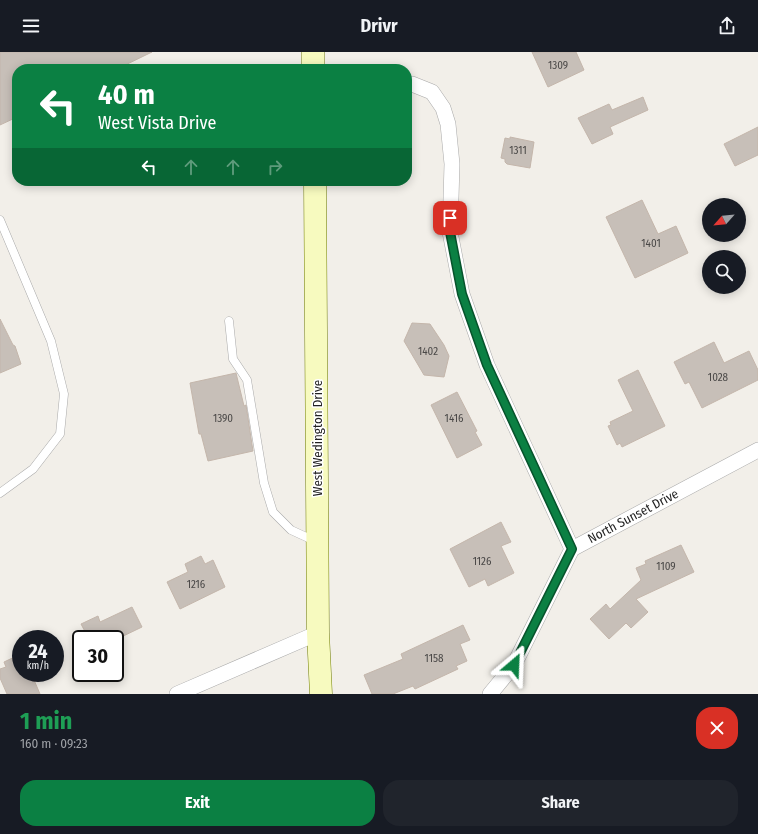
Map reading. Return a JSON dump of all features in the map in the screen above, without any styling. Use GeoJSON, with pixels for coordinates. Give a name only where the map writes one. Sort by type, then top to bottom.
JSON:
{"type":"FeatureCollection","features":[{"type":"Feature","properties":{"kind":"main road"},"geometry":{"type":"LineString","coordinates":[[313,52],[313,64]]}},
{"type":"Feature","properties":{"kind":"main road","name":"West Wedington Drive"},"geometry":{"type":"LineString","coordinates":[[315,186],[318,633],[321,694]]}},
{"type":"Feature","properties":{"kind":"street"},"geometry":{"type":"LineString","coordinates":[[412,84],[432,92],[443,108],[448,124],[452,164],[450,232],[462,294],[487,365],[572,549]]}},
{"type":"Feature","properties":{"kind":"street","name":"North Sunset Drive"},"geometry":{"type":"LineString","coordinates":[[490,694],[514,665],[572,549],[758,450]]}},
{"type":"Feature","properties":{"kind":"street"},"geometry":{"type":"LineString","coordinates":[[177,694],[318,633]]}},
{"type":"Feature","properties":{"kind":"lane"},"geometry":{"type":"LineString","coordinates":[[0,220],[51,341],[64,394],[60,434],[33,469],[0,493]]}},
{"type":"Feature","properties":{"kind":"lane"},"geometry":{"type":"LineString","coordinates":[[229,321],[233,358],[247,380],[264,483],[274,512],[291,530],[318,542]]}},
{"type":"Feature","properties":{"kind":"building"},"geometry":{"type":"Polygon","coordinates":[[[0,52],[152,52],[127,64],[12,64],[12,119],[0,125],[0,52]]]}},
{"type":"Feature","properties":{"kind":"building"},"geometry":{"type":"Polygon","coordinates":[[[532,52],[576,52],[584,70],[548,87],[532,52]]]}},
{"type":"Feature","properties":{"kind":"building"},"geometry":{"type":"Polygon","coordinates":[[[643,97],[648,110],[610,127],[613,134],[592,144],[578,118],[609,104],[612,110],[643,97]]]}},
{"type":"Feature","properties":{"kind":"building"},"geometry":{"type":"Polygon","coordinates":[[[758,127],[758,155],[735,166],[724,144],[758,127]]]}},
{"type":"Feature","properties":{"kind":"building"},"geometry":{"type":"Polygon","coordinates":[[[510,137],[534,142],[530,168],[507,164],[505,159],[501,158],[505,138],[510,139],[510,137]]]}},
{"type":"Feature","properties":{"kind":"building"},"geometry":{"type":"Polygon","coordinates":[[[642,200],[658,234],[676,226],[688,253],[635,278],[606,217],[642,200]]]}},
{"type":"Feature","properties":{"kind":"building"},"geometry":{"type":"Polygon","coordinates":[[[0,319],[13,345],[15,346],[21,364],[0,373],[0,319]]]}},
{"type":"Feature","properties":{"kind":"building"},"geometry":{"type":"Polygon","coordinates":[[[412,323],[430,324],[444,345],[449,356],[444,377],[424,375],[404,341],[412,323]]]}},
{"type":"Feature","properties":{"kind":"building"},"geometry":{"type":"Polygon","coordinates":[[[714,342],[724,363],[749,351],[758,370],[758,380],[702,408],[689,382],[685,384],[674,362],[714,342]]]}},
{"type":"Feature","properties":{"kind":"building"},"geometry":{"type":"Polygon","coordinates":[[[638,370],[665,426],[622,447],[620,443],[617,445],[608,426],[611,425],[610,422],[633,411],[618,380],[638,370]]]}},
{"type":"Feature","properties":{"kind":"building"},"geometry":{"type":"Polygon","coordinates":[[[236,373],[244,406],[246,405],[253,451],[208,461],[201,434],[199,434],[190,383],[236,373]]]}},
{"type":"Feature","properties":{"kind":"building"},"geometry":{"type":"Polygon","coordinates":[[[457,392],[477,431],[475,432],[482,445],[457,458],[431,405],[457,392]]]}},
{"type":"Feature","properties":{"kind":"building"},"geometry":{"type":"Polygon","coordinates":[[[501,522],[511,542],[501,546],[514,573],[488,586],[485,579],[469,587],[450,549],[501,522]]]}},
{"type":"Feature","properties":{"kind":"building"},"geometry":{"type":"Polygon","coordinates":[[[681,545],[694,572],[636,599],[648,612],[631,628],[626,623],[609,639],[590,619],[606,604],[610,609],[641,580],[636,568],[646,564],[645,561],[681,545]]]}},
{"type":"Feature","properties":{"kind":"building"},"geometry":{"type":"Polygon","coordinates":[[[201,556],[205,564],[213,560],[225,587],[180,609],[167,582],[188,572],[185,564],[201,556]]]}},
{"type":"Feature","properties":{"kind":"building"},"geometry":{"type":"Polygon","coordinates":[[[132,607],[142,627],[124,636],[124,630],[84,630],[81,624],[98,616],[100,622],[132,607]]]}},
{"type":"Feature","properties":{"kind":"building"},"geometry":{"type":"Polygon","coordinates":[[[463,625],[470,640],[460,644],[467,661],[456,666],[458,669],[415,689],[413,686],[393,694],[372,694],[364,675],[403,659],[401,654],[463,625]]]}},
{"type":"Feature","properties":{"kind":"building"},"geometry":{"type":"Polygon","coordinates":[[[12,658],[12,682],[35,682],[40,694],[7,694],[0,678],[0,669],[6,667],[4,662],[12,658]]]}},
{"type":"Feature","properties":{"kind":"route"},"geometry":{"type":"LineString","coordinates":[[450,218],[450,232],[462,294],[487,365],[572,549],[514,665]]}}]}
